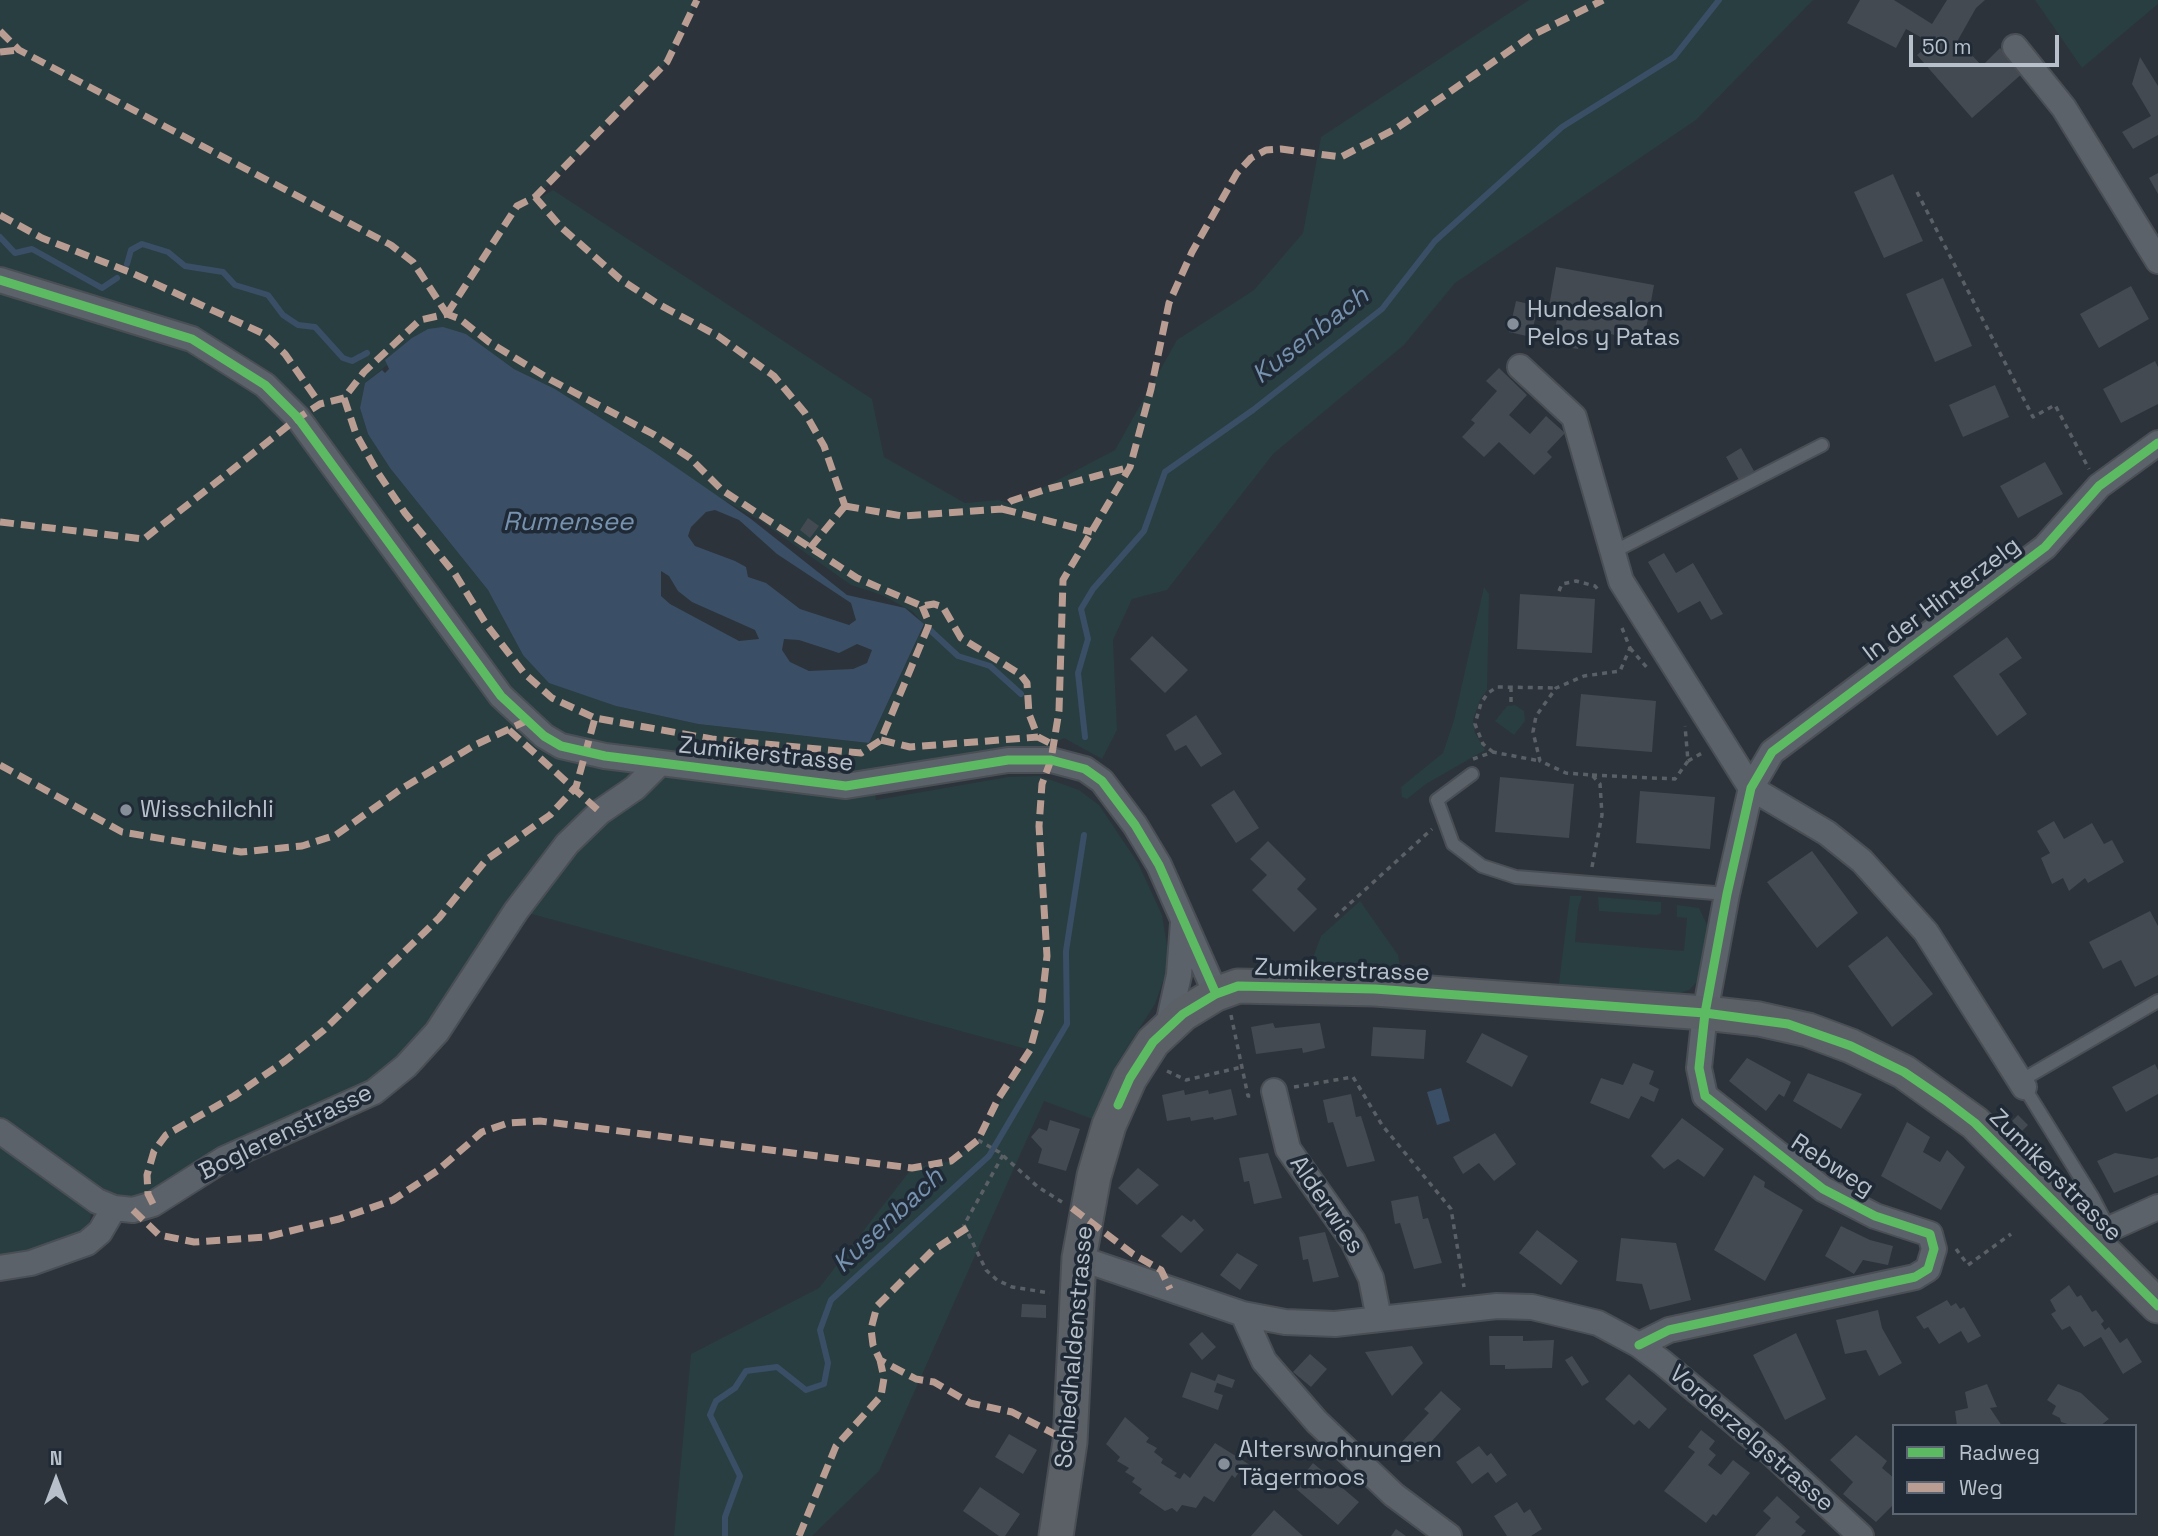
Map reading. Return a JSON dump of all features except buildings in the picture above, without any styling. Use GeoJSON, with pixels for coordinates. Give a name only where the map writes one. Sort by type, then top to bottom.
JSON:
{"type":"FeatureCollection","features":[{"type":"Feature","properties":{"kind":"main road","name":"Zumikerstrasse"},"geometry":{"type":"LineString","coordinates":[[1221,992],[1264,985],[1375,989],[1705,1013],[1759,1019],[1808,1030],[1851,1046],[1903,1072],[1975,1123],[2102,1235],[2158,1306]]}},
{"type":"Feature","properties":{"kind":"main road","name":"Schiedhaldenstrasse"},"geometry":{"type":"LineString","coordinates":[[1056,1536],[1070,1442],[1079,1258],[1094,1176],[1109,1125],[1141,1058],[1183,1014],[1221,992]]}},
{"type":"Feature","properties":{"kind":"street"},"geometry":{"type":"LineString","coordinates":[[2015,47],[2064,108],[2158,261]]}},
{"type":"Feature","properties":{"kind":"street","name":"Zumikerstrasse"},"geometry":{"type":"LineString","coordinates":[[0,280],[192,339],[265,385],[298,418],[501,696],[526,721],[561,746],[587,753],[846,786],[874,784],[1008,760],[1051,760],[1085,769],[1102,781],[1135,825],[1221,992]]}},
{"type":"Feature","properties":{"kind":"street"},"geometry":{"type":"LineString","coordinates":[[1520,367],[1574,417],[1615,551],[1621,581],[1751,788],[1827,834],[1861,861],[1926,932],[2023,1083]]}},
{"type":"Feature","properties":{"kind":"street","name":"In der Hinterzelg"},"geometry":{"type":"LineString","coordinates":[[1751,788],[1772,752],[2045,547],[2099,486],[2158,443]]}},
{"type":"Feature","properties":{"kind":"street","name":"Boglerenstrasse"},"geometry":{"type":"LineString","coordinates":[[114,1208],[133,1210],[153,1205],[225,1159],[373,1092],[406,1066],[437,1032],[516,911],[567,844],[600,812],[635,788],[660,763]]}},
{"type":"Feature","properties":{"kind":"street","name":"Rebweg"},"geometry":{"type":"LineString","coordinates":[[1639,1345],[1669,1330],[1915,1277],[1928,1269],[1933,1261],[1930,1234],[1875,1216],[1823,1189],[1705,1096],[1699,1068],[1705,1013],[1727,894],[1751,788]]}},
{"type":"Feature","properties":{"kind":"street"},"geometry":{"type":"LineString","coordinates":[[1167,1029],[1181,964],[1183,915]]}},
{"type":"Feature","properties":{"kind":"street","name":"Alderwies"},"geometry":{"type":"LineString","coordinates":[[1274,1091],[1288,1149],[1353,1241],[1371,1278],[1379,1319]]}},
{"type":"Feature","properties":{"kind":"street"},"geometry":{"type":"LineString","coordinates":[[0,1131],[97,1201],[114,1208],[100,1232],[87,1243],[31,1262],[0,1268]]}},
{"type":"Feature","properties":{"kind":"street"},"geometry":{"type":"LineString","coordinates":[[2102,1235],[2158,1207]]}},
{"type":"Feature","properties":{"kind":"street"},"geometry":{"type":"LineString","coordinates":[[1079,1258],[1243,1314],[1285,1322],[1335,1324],[1468,1308],[1532,1307],[1598,1323],[1639,1345]]}},
{"type":"Feature","properties":{"kind":"street"},"geometry":{"type":"LineString","coordinates":[[1243,1314],[1264,1361],[1317,1422],[1394,1495],[1449,1536]]}},
{"type":"Feature","properties":{"kind":"street","name":"Vorderzelgstrasse"},"geometry":{"type":"LineString","coordinates":[[1639,1345],[1770,1452],[1861,1536]]}},
{"type":"Feature","properties":{"kind":"lane"},"geometry":{"type":"LineString","coordinates":[[1615,551],[1822,445]]}},
{"type":"Feature","properties":{"kind":"lane"},"geometry":{"type":"LineString","coordinates":[[1472,774],[1437,800],[1453,844],[1482,866],[1516,877],[1727,894]]}},
{"type":"Feature","properties":{"kind":"lane"},"geometry":{"type":"LineString","coordinates":[[2102,1235],[2093,1198],[2023,1083],[2158,1001]]}},
{"type":"Feature","properties":{"kind":"path"},"geometry":{"type":"LineString","coordinates":[[1917,192],[2033,417],[2055,405],[2099,486]]}},
{"type":"Feature","properties":{"kind":"path"},"geometry":{"type":"LineString","coordinates":[[1559,591],[1562,584],[1576,581],[1595,586],[1604,596]]}},
{"type":"Feature","properties":{"kind":"path"},"geometry":{"type":"LineString","coordinates":[[1620,623],[1630,648],[1651,672]]}},
{"type":"Feature","properties":{"kind":"path"},"geometry":{"type":"LineString","coordinates":[[1493,752],[1478,735],[1477,715],[1488,693],[1497,687],[1556,688],[1584,676],[1619,671],[1630,648]]}},
{"type":"Feature","properties":{"kind":"path"},"geometry":{"type":"LineString","coordinates":[[1511,686],[1511,702]]}},
{"type":"Feature","properties":{"kind":"path"},"geometry":{"type":"LineString","coordinates":[[1540,761],[1535,750],[1535,724],[1544,702],[1556,688]]}},
{"type":"Feature","properties":{"kind":"path"},"geometry":{"type":"LineString","coordinates":[[1474,758],[1493,752],[1540,761],[1566,773],[1675,779],[1688,761],[1684,720]]}},
{"type":"Feature","properties":{"kind":"path"},"geometry":{"type":"LineString","coordinates":[[1591,883],[1602,795],[1600,784],[1592,775]]}},
{"type":"Feature","properties":{"kind":"path"},"geometry":{"type":"LineString","coordinates":[[1335,917],[1444,819]]}},
{"type":"Feature","properties":{"kind":"path"},"geometry":{"type":"LineString","coordinates":[[1221,992],[1248,1096]]}},
{"type":"Feature","properties":{"kind":"path"},"geometry":{"type":"LineString","coordinates":[[1141,1058],[1186,1080],[1242,1067]]}},
{"type":"Feature","properties":{"kind":"path"},"geometry":{"type":"LineString","coordinates":[[1298,1086],[1353,1077],[1363,1090],[1382,1125],[1451,1209],[1468,1308]]}},
{"type":"Feature","properties":{"kind":"path"},"geometry":{"type":"LineString","coordinates":[[978,1140],[1001,1154],[1038,1187],[1072,1208]]}},
{"type":"Feature","properties":{"kind":"path"},"geometry":{"type":"LineString","coordinates":[[1001,1154],[964,1225],[986,1270],[997,1280],[1012,1287],[1050,1293]]}},
{"type":"Feature","properties":{"kind":"path"},"geometry":{"type":"LineString","coordinates":[[1973,1261],[2011,1234]]}},
{"type":"Feature","properties":{"kind":"green space"},"geometry":{"type":"Polygon","coordinates":[[[0,0],[697,0],[667,62],[536,197],[538,199],[553,190],[872,399],[884,457],[965,503],[998,500],[1012,504],[1115,450],[1177,340],[1254,290],[1303,233],[1321,137],[1529,0],[1813,0],[1696,120],[1455,283],[1404,345],[1273,454],[1167,590],[1132,599],[1113,640],[1117,730],[1102,759],[1064,738],[1044,748],[871,772],[876,800],[1008,777],[1040,776],[1079,790],[1099,805],[1138,863],[1162,915],[1167,945],[1167,970],[1155,1004],[1116,1065],[1098,1121],[1044,1101],[879,1471],[812,1536],[674,1536],[691,1354],[819,1288],[912,1168],[951,1161],[978,1140],[1030,1050],[506,907],[430,1023],[401,1059],[369,1084],[151,1193],[92,1209],[87,1233],[0,1262],[0,0]],[[466,334],[387,365],[365,383],[360,408],[368,434],[390,468],[488,590],[523,655],[616,706],[698,724],[869,743],[924,625],[913,612],[882,595],[851,585],[759,520],[706,490],[651,450],[555,389],[514,369],[466,334]]]}},
{"type":"Feature","properties":{"kind":"green space"},"geometry":{"type":"Polygon","coordinates":[[[2035,0],[2158,0],[2158,4],[2082,68],[2035,0]]]}},
{"type":"Feature","properties":{"kind":"green space"},"geometry":{"type":"Polygon","coordinates":[[[1484,587],[1489,594],[1487,690],[1480,700],[1473,720],[1475,733],[1485,750],[1426,784],[1407,799],[1402,797],[1401,787],[1443,753],[1454,720],[1484,587]]]}},
{"type":"Feature","properties":{"kind":"green space"},"geometry":{"type":"Polygon","coordinates":[[[1515,705],[1524,711],[1525,721],[1514,735],[1495,721],[1507,706],[1515,705]]]}},
{"type":"Feature","properties":{"kind":"green space"},"geometry":{"type":"Polygon","coordinates":[[[1570,896],[1582,896],[1575,942],[1684,951],[1687,918],[1677,917],[1677,905],[1699,908],[1710,931],[1701,975],[1696,983],[1689,990],[1673,995],[1558,991],[1570,896]]]}},
{"type":"Feature","properties":{"kind":"green space"},"geometry":{"type":"Polygon","coordinates":[[[1598,897],[1661,902],[1661,913],[1657,915],[1599,911],[1598,897]]]}},
{"type":"Feature","properties":{"kind":"green space"},"geometry":{"type":"Polygon","coordinates":[[[1360,901],[1398,955],[1403,981],[1312,969],[1311,963],[1321,936],[1360,901]]]}},
{"type":"Feature","properties":{"kind":"water","name":"Rumensee"},"geometry":{"type":"Polygon","coordinates":[[[443,327],[466,334],[514,369],[555,389],[651,450],[751,519],[847,595],[905,608],[924,624],[869,743],[698,724],[616,706],[549,683],[523,655],[488,590],[390,468],[368,434],[360,408],[365,383],[382,370],[385,373],[389,369],[385,360],[428,329],[443,327]],[[715,510],[706,512],[691,527],[688,536],[695,546],[746,567],[748,577],[766,583],[800,609],[849,625],[856,620],[851,603],[777,554],[739,520],[715,510]],[[661,571],[661,596],[670,604],[739,641],[759,639],[755,630],[692,602],[678,591],[669,576],[661,571]],[[784,639],[782,650],[790,662],[809,671],[853,669],[867,663],[872,650],[857,644],[839,653],[799,640],[784,639]]]}},
{"type":"Feature","properties":{"kind":"water"},"geometry":{"type":"Polygon","coordinates":[[[1441,1088],[1450,1121],[1437,1125],[1427,1092],[1441,1088]]]}},
{"type":"Feature","properties":{"kind":"waterway","name":"Kusenbach"},"geometry":{"type":"LineString","coordinates":[[1085,737],[1078,673],[1088,639],[1081,609],[1093,589],[1144,531],[1165,472],[1253,410],[1382,309],[1435,241],[1562,127],[1674,57],[1719,0]]}},
{"type":"Feature","properties":{"kind":"waterway"},"geometry":{"type":"LineString","coordinates":[[0,237],[15,253],[32,249],[102,288],[117,278]]}},
{"type":"Feature","properties":{"kind":"waterway"},"geometry":{"type":"LineString","coordinates":[[127,264],[131,250],[142,244],[168,252],[185,266],[223,272],[235,285],[268,295],[283,315],[298,325],[315,327],[343,358],[352,361],[367,353]]}},
{"type":"Feature","properties":{"kind":"waterway"},"geometry":{"type":"LineString","coordinates":[[930,630],[958,656],[990,666],[1021,694]]}},
{"type":"Feature","properties":{"kind":"waterway","name":"Kusenbach"},"geometry":{"type":"LineString","coordinates":[[725,1536],[725,1517],[740,1476],[710,1415],[716,1401],[735,1388],[746,1371],[777,1367],[806,1390],[824,1384],[828,1363],[820,1330],[831,1300],[989,1156],[1067,1024],[1066,951],[1084,835]]}},
{"type":"Feature","properties":{"kind":"marked path"},"geometry":{"type":"LineString","coordinates":[[447,314],[517,206],[535,197],[667,62],[697,0]]}},
{"type":"Feature","properties":{"kind":"marked path"},"geometry":{"type":"LineString","coordinates":[[133,1210],[159,1235],[194,1242],[266,1237],[339,1219],[393,1200],[437,1171],[482,1132],[508,1123],[540,1121],[912,1168],[951,1161],[978,1140],[998,1099],[1030,1050],[1041,1009],[1047,956],[1039,826],[1042,784],[1051,760],[1059,711],[1063,580],[1130,467],[1151,389],[1169,303],[1192,252],[1237,173],[1251,158],[1266,150],[1281,149],[1341,157],[1397,128],[1531,36],[1603,0]]}},
{"type":"Feature","properties":{"kind":"marked path"},"geometry":{"type":"LineString","coordinates":[[0,31],[19,50],[391,245],[413,262],[447,314]]}},
{"type":"Feature","properties":{"kind":"marked path"},"geometry":{"type":"LineString","coordinates":[[0,52],[19,50]]}},
{"type":"Feature","properties":{"kind":"marked path"},"geometry":{"type":"LineString","coordinates":[[535,197],[561,227],[620,279],[658,304],[718,336],[774,376],[805,413],[824,446],[845,506]]}},
{"type":"Feature","properties":{"kind":"marked path"},"geometry":{"type":"LineString","coordinates":[[0,215],[42,238],[132,273],[264,334],[285,354],[320,404]]}},
{"type":"Feature","properties":{"kind":"marked path"},"geometry":{"type":"LineString","coordinates":[[0,522],[144,539],[298,418],[320,404],[344,398],[364,372],[420,320],[447,314],[460,319],[489,342],[551,380],[653,434],[690,458],[722,490],[857,578],[922,606],[934,604],[943,607],[961,638],[1020,674],[1027,683],[1029,714],[1038,737],[1054,745]]}},
{"type":"Feature","properties":{"kind":"marked path"},"geometry":{"type":"LineString","coordinates":[[344,398],[356,434],[378,473],[405,513],[455,574],[486,624],[524,673],[552,698],[595,718],[712,739],[861,753],[881,740],[928,627],[922,606]]}},
{"type":"Feature","properties":{"kind":"marked path"},"geometry":{"type":"LineString","coordinates":[[845,506],[902,516],[1002,509],[1011,501],[1044,490],[1130,467]]}},
{"type":"Feature","properties":{"kind":"marked path"},"geometry":{"type":"LineString","coordinates":[[810,548],[845,506]]}},
{"type":"Feature","properties":{"kind":"marked path"},"geometry":{"type":"LineString","coordinates":[[1002,509],[1092,532]]}},
{"type":"Feature","properties":{"kind":"marked path"},"geometry":{"type":"LineString","coordinates":[[153,1204],[148,1194],[147,1175],[154,1151],[166,1135],[234,1096],[324,1030],[439,918],[486,860],[550,815],[576,787],[595,718]]}},
{"type":"Feature","properties":{"kind":"marked path"},"geometry":{"type":"LineString","coordinates":[[0,765],[122,832],[241,852],[302,846],[336,835],[401,789],[475,745],[526,721]]}},
{"type":"Feature","properties":{"kind":"marked path"},"geometry":{"type":"LineString","coordinates":[[509,730],[600,812]]}},
{"type":"Feature","properties":{"kind":"marked path"},"geometry":{"type":"LineString","coordinates":[[881,740],[910,747],[1038,737]]}},
{"type":"Feature","properties":{"kind":"marked path"},"geometry":{"type":"LineString","coordinates":[[1072,1208],[1133,1254],[1161,1270],[1170,1289]]}},
{"type":"Feature","properties":{"kind":"marked path"},"geometry":{"type":"LineString","coordinates":[[967,1228],[932,1251],[877,1306],[871,1329],[873,1345],[880,1360],[916,1379],[934,1382],[970,1403],[1012,1412],[1070,1442]]}},
{"type":"Feature","properties":{"kind":"marked path"},"geometry":{"type":"LineString","coordinates":[[799,1536],[836,1446],[881,1396],[884,1378],[880,1360]]}},
{"type":"Feature","properties":{"kind":"cycle path"},"geometry":{"type":"LineString","coordinates":[[0,280],[192,339],[265,385],[298,418],[501,696],[544,736],[561,746],[605,756],[846,786],[1008,760],[1051,760],[1085,769],[1102,781],[1135,825],[1159,865],[1216,994]]}},
{"type":"Feature","properties":{"kind":"cycle path"},"geometry":{"type":"LineString","coordinates":[[1639,1345],[1669,1330],[1915,1277],[1928,1269],[1934,1249],[1930,1234],[1875,1216],[1823,1189],[1705,1096],[1699,1068],[1705,1013],[1727,894],[1751,788],[1772,752],[2045,547],[2099,486],[2158,443]]}},
{"type":"Feature","properties":{"kind":"cycle path"},"geometry":{"type":"LineString","coordinates":[[1118,1105],[1130,1078],[1153,1042],[1183,1014],[1216,994],[1238,986],[1375,989],[1705,1013],[1788,1024],[1851,1046],[1904,1072],[1945,1100],[1975,1123],[2158,1306]]}},
{"type":"Feature","properties":{"kind":"place","name":"Hundesalon Pelos y Patas"},"geometry":{"type":"Point","coordinates":[1513,324]}},
{"type":"Feature","properties":{"kind":"place","name":"Wisschilchli"},"geometry":{"type":"Point","coordinates":[126,810]}},
{"type":"Feature","properties":{"kind":"place","name":"Alterswohnungen Tägermoos"},"geometry":{"type":"Point","coordinates":[1224,1464]}}]}
